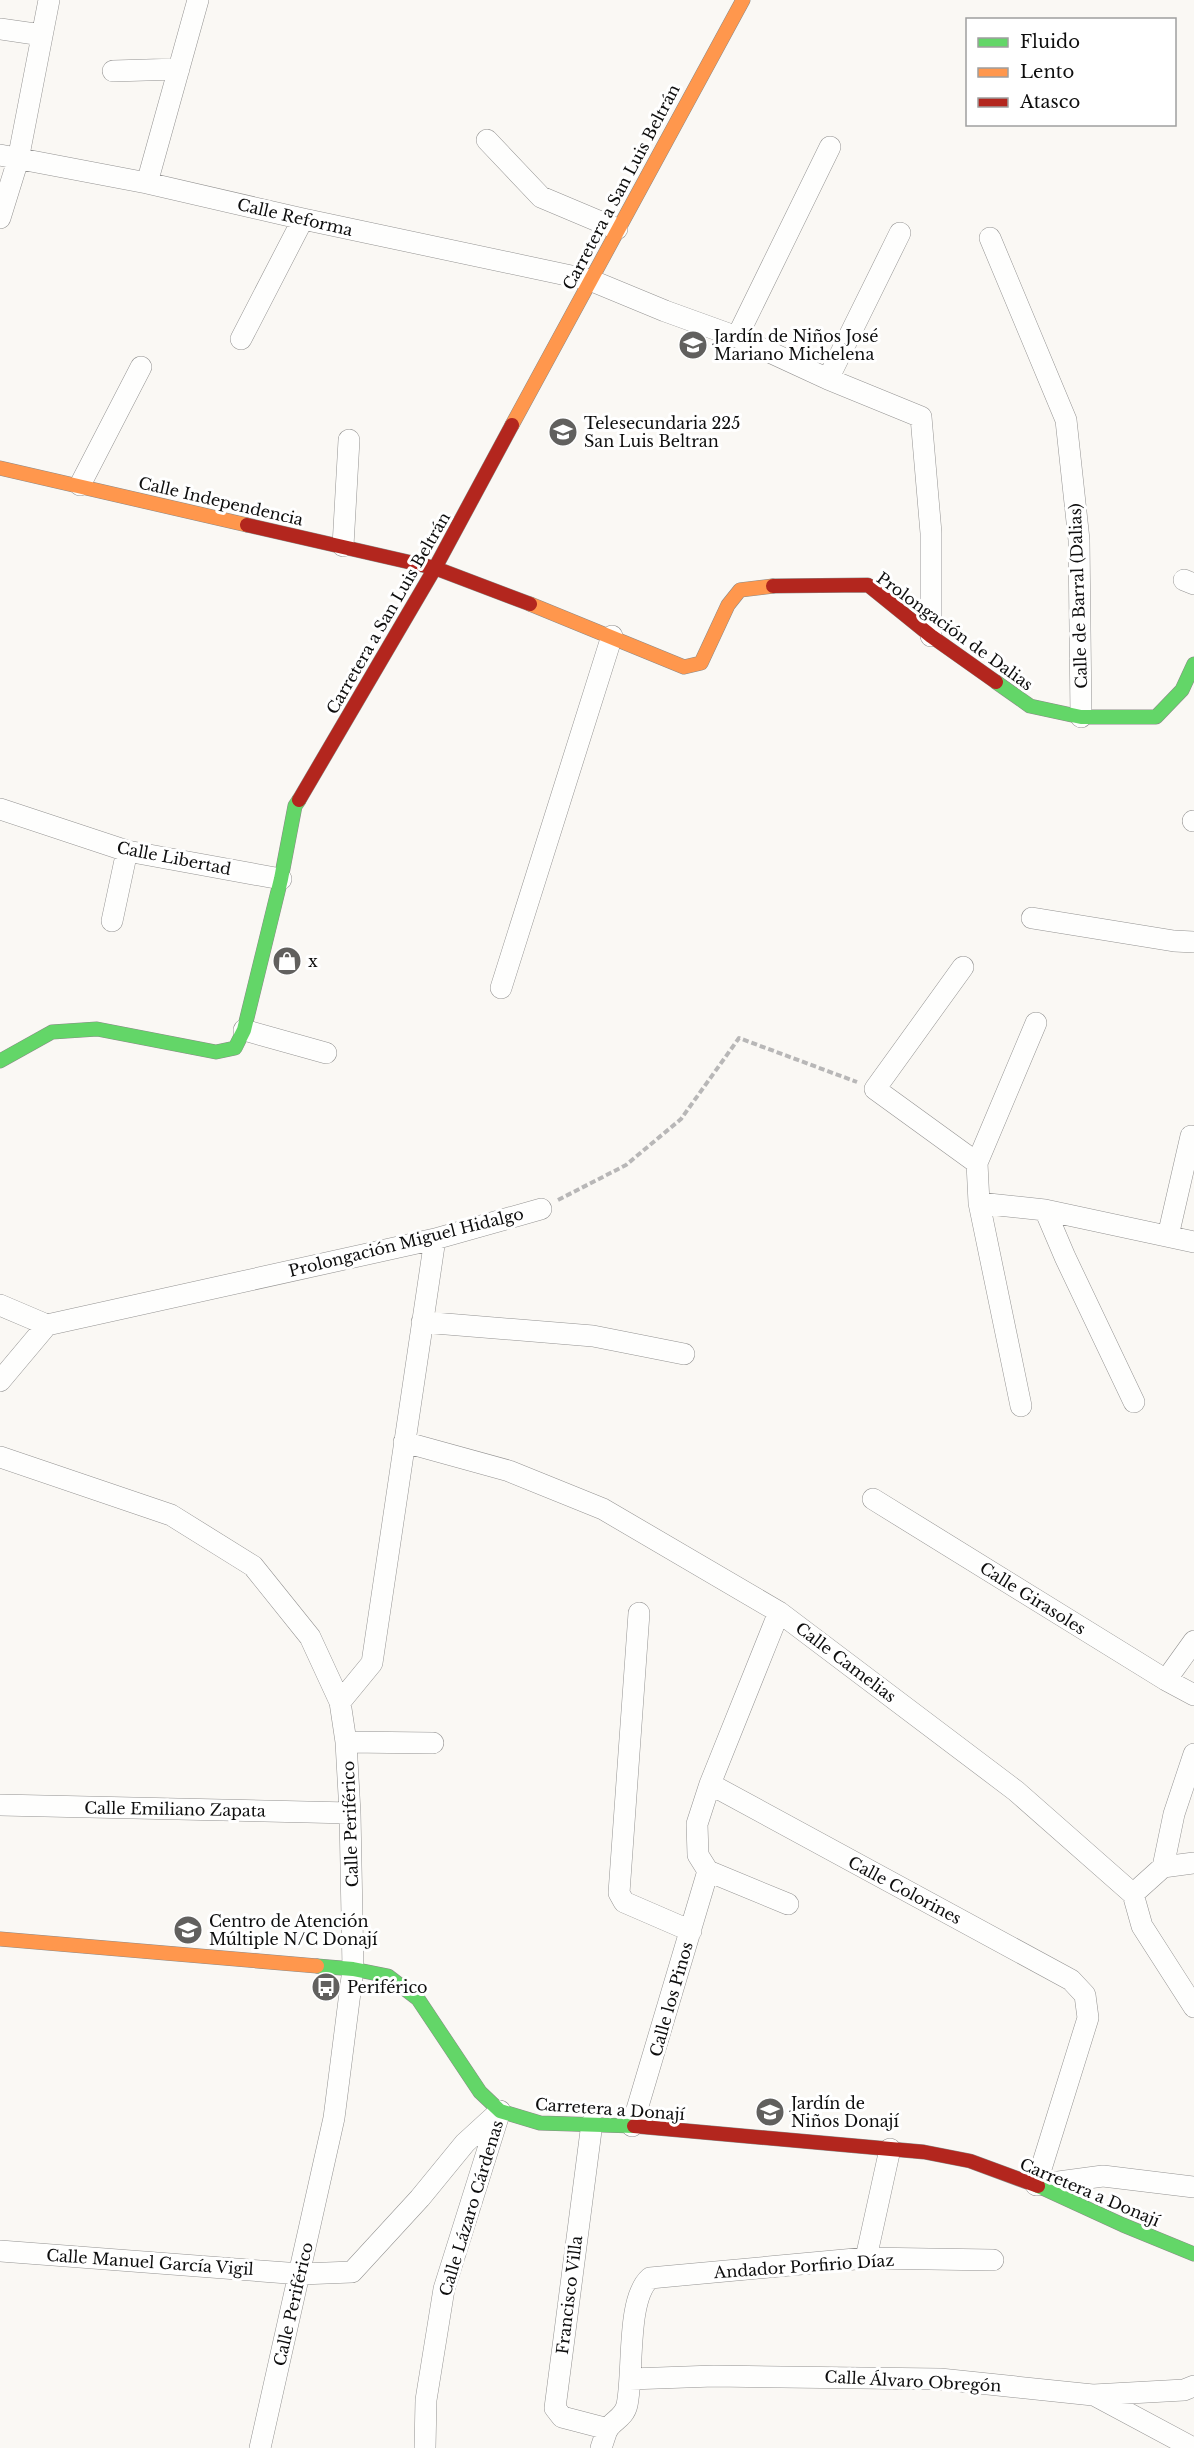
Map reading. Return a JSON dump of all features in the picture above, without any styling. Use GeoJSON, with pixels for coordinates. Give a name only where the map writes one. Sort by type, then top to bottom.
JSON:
{"type":"FeatureCollection","features":[{"type":"Feature","properties":{"kind":"main road","name":"Carretera a San Luis Beltrán"},"geometry":{"type":"LineString","coordinates":[[0,1060],[52,1032],[97,1029],[216,1052],[235,1048],[244,1030],[281,879],[294,806],[435,568],[743,0]]}},
{"type":"Feature","properties":{"kind":"main road","name":"Calle Independencia"},"geometry":{"type":"LineString","coordinates":[[0,468],[435,568]]}},
{"type":"Feature","properties":{"kind":"main road","name":"Prolongación de Dalias"},"geometry":{"type":"LineString","coordinates":[[435,568],[612,636],[684,667],[701,663],[728,605],[740,590],[762,586],[868,585],[931,636],[1030,706],[1081,717],[1156,717],[1188,690],[1194,664]]}},
{"type":"Feature","properties":{"kind":"main road","name":"Carretera a Donají"},"geometry":{"type":"LineString","coordinates":[[0,1939],[353,1969],[388,1976],[418,1998],[480,2092],[500,2110],[540,2123],[592,2123],[924,2151],[970,2161],[1036,2185],[1123,2225],[1194,2254]]}},
{"type":"Feature","properties":{"kind":"street"},"geometry":{"type":"LineString","coordinates":[[0,218],[9,158],[42,35],[49,0]]}},
{"type":"Feature","properties":{"kind":"street"},"geometry":{"type":"LineString","coordinates":[[147,183],[198,0]]}},
{"type":"Feature","properties":{"kind":"street"},"geometry":{"type":"LineString","coordinates":[[0,28],[42,35]]}},
{"type":"Feature","properties":{"kind":"street"},"geometry":{"type":"LineString","coordinates":[[112,71],[179,69]]}},
{"type":"Feature","properties":{"kind":"street"},"geometry":{"type":"LineString","coordinates":[[487,140],[541,197],[617,229]]}},
{"type":"Feature","properties":{"kind":"street"},"geometry":{"type":"LineString","coordinates":[[737,337],[830,147]]}},
{"type":"Feature","properties":{"kind":"street","name":"Calle Reforma"},"geometry":{"type":"LineString","coordinates":[[9,158],[147,183],[590,280],[737,337],[828,379],[921,417],[932,533],[931,636]]}},
{"type":"Feature","properties":{"kind":"street"},"geometry":{"type":"LineString","coordinates":[[241,339],[303,219]]}},
{"type":"Feature","properties":{"kind":"street"},"geometry":{"type":"LineString","coordinates":[[828,379],[900,233]]}},
{"type":"Feature","properties":{"kind":"street","name":"Calle de Barral (Dalias)"},"geometry":{"type":"LineString","coordinates":[[990,238],[1066,420],[1079,540],[1081,717]]}},
{"type":"Feature","properties":{"kind":"street"},"geometry":{"type":"LineString","coordinates":[[80,485],[141,367]]}},
{"type":"Feature","properties":{"kind":"street"},"geometry":{"type":"LineString","coordinates":[[343,546],[349,440]]}},
{"type":"Feature","properties":{"kind":"street"},"geometry":{"type":"LineString","coordinates":[[501,988],[612,636]]}},
{"type":"Feature","properties":{"kind":"street","name":"Calle Libertad"},"geometry":{"type":"LineString","coordinates":[[0,809],[126,851],[281,879]]}},
{"type":"Feature","properties":{"kind":"street"},"geometry":{"type":"LineString","coordinates":[[112,921],[126,851]]}},
{"type":"Feature","properties":{"kind":"street"},"geometry":{"type":"LineString","coordinates":[[1032,918],[1174,941],[1194,942]]}},
{"type":"Feature","properties":{"kind":"street"},"geometry":{"type":"LineString","coordinates":[[963,967],[875,1089],[977,1163]]}},
{"type":"Feature","properties":{"kind":"street"},"geometry":{"type":"LineString","coordinates":[[1021,1406],[979,1203],[977,1163],[1036,1023]]}},
{"type":"Feature","properties":{"kind":"street"},"geometry":{"type":"LineString","coordinates":[[244,1030],[326,1053]]}},
{"type":"Feature","properties":{"kind":"street"},"geometry":{"type":"LineString","coordinates":[[1168,1236],[1191,1136]]}},
{"type":"Feature","properties":{"kind":"street"},"geometry":{"type":"LineString","coordinates":[[979,1203],[1046,1210],[1194,1242]]}},
{"type":"Feature","properties":{"kind":"street","name":"Prolongación Miguel Hidalgo"},"geometry":{"type":"LineString","coordinates":[[47,1325],[435,1239],[542,1209]]}},
{"type":"Feature","properties":{"kind":"street"},"geometry":{"type":"LineString","coordinates":[[1046,1210],[1065,1257],[1134,1402]]}},
{"type":"Feature","properties":{"kind":"street"},"geometry":{"type":"LineString","coordinates":[[340,1702],[372,1663],[435,1239]]}},
{"type":"Feature","properties":{"kind":"street"},"geometry":{"type":"LineString","coordinates":[[0,1305],[47,1325],[0,1381]]}},
{"type":"Feature","properties":{"kind":"street"},"geometry":{"type":"LineString","coordinates":[[422,1322],[593,1336],[684,1354]]}},
{"type":"Feature","properties":{"kind":"street","name":"Calle Camelias"},"geometry":{"type":"LineString","coordinates":[[404,1442],[509,1471],[603,1509],[779,1612],[1016,1791],[1132,1894]]}},
{"type":"Feature","properties":{"kind":"street","name":"Calle Periférico"},"geometry":{"type":"LineString","coordinates":[[0,1457],[171,1515],[253,1566],[310,1637],[340,1702],[346,1742],[350,1813],[353,1969],[334,2118],[301,2274],[260,2448]]}},
{"type":"Feature","properties":{"kind":"street","name":"Calle Girasoles"},"geometry":{"type":"LineString","coordinates":[[873,1499],[1194,1695]]}},
{"type":"Feature","properties":{"kind":"street"},"geometry":{"type":"LineString","coordinates":[[779,1612],[710,1784],[698,1824],[698,1855],[708,1871],[788,1904]]}},
{"type":"Feature","properties":{"kind":"street"},"geometry":{"type":"LineString","coordinates":[[639,1613],[619,1893],[624,1902],[691,1931]]}},
{"type":"Feature","properties":{"kind":"street"},"geometry":{"type":"LineString","coordinates":[[1166,1680],[1194,1641]]}},
{"type":"Feature","properties":{"kind":"street"},"geometry":{"type":"LineString","coordinates":[[346,1742],[433,1743]]}},
{"type":"Feature","properties":{"kind":"street"},"geometry":{"type":"LineString","coordinates":[[1163,1867],[1174,1814],[1194,1754]]}},
{"type":"Feature","properties":{"kind":"street","name":"Calle Colorines"},"geometry":{"type":"LineString","coordinates":[[710,1784],[1071,1980],[1085,1995],[1088,2018],[1036,2185]]}},
{"type":"Feature","properties":{"kind":"street","name":"Calle Emiliano Zapata"},"geometry":{"type":"LineString","coordinates":[[0,1805],[350,1813]]}},
{"type":"Feature","properties":{"kind":"street"},"geometry":{"type":"LineString","coordinates":[[1194,1863],[1163,1867],[1132,1894],[1142,1926],[1194,2007]]}},
{"type":"Feature","properties":{"kind":"street","name":"Calle los Pinos"},"geometry":{"type":"LineString","coordinates":[[632,2126],[708,1871]]}},
{"type":"Feature","properties":{"kind":"street","name":"Calle Manuel García Vigil"},"geometry":{"type":"LineString","coordinates":[[0,2251],[301,2274],[352,2272],[420,2198],[465,2143],[500,2110]]}},
{"type":"Feature","properties":{"kind":"street","name":"Calle Lázaro Cárdenas"},"geometry":{"type":"LineString","coordinates":[[425,2448],[426,2400],[444,2289],[500,2110]]}},
{"type":"Feature","properties":{"kind":"street","name":"Francisco Villa"},"geometry":{"type":"LineString","coordinates":[[592,2123],[555,2408],[562,2417],[604,2438]]}},
{"type":"Feature","properties":{"kind":"street"},"geometry":{"type":"LineString","coordinates":[[866,2258],[890,2149]]}},
{"type":"Feature","properties":{"kind":"street"},"geometry":{"type":"LineString","coordinates":[[1036,2185],[1103,2176],[1194,2187]]}},
{"type":"Feature","properties":{"kind":"street","name":"Andador Porfirio Díaz"},"geometry":{"type":"LineString","coordinates":[[630,2379],[634,2313],[642,2285],[650,2278],[866,2258],[993,2260]]}},
{"type":"Feature","properties":{"kind":"street","name":"Calle Álvaro Obregón"},"geometry":{"type":"LineString","coordinates":[[630,2379],[737,2376],[940,2379],[1094,2395],[1184,2390],[1194,2386]]}},
{"type":"Feature","properties":{"kind":"street"},"geometry":{"type":"LineString","coordinates":[[604,2438],[623,2415],[630,2379]]}},
{"type":"Feature","properties":{"kind":"street"},"geometry":{"type":"LineString","coordinates":[[1094,2395],[1193,2448]]}},
{"type":"Feature","properties":{"kind":"path","name":"Prolongación Miguel Hidalgo"},"geometry":{"type":"LineString","coordinates":[[542,1209],[626,1165],[681,1119],[739,1038],[875,1089]]}},
{"type":"Feature","properties":{"kind":"traffic: fast"},"geometry":{"type":"LineString","coordinates":[[996,682],[1030,706],[1081,717],[1156,717],[1182,690],[1194,664]]}},
{"type":"Feature","properties":{"kind":"traffic: fast"},"geometry":{"type":"LineString","coordinates":[[0,1061],[52,1032],[97,1029],[216,1052],[235,1048],[244,1030],[281,879],[295,806],[299,800]]}},
{"type":"Feature","properties":{"kind":"traffic: fast"},"geometry":{"type":"LineString","coordinates":[[317,1966],[353,1969],[388,1976],[418,1999],[480,2092],[500,2111],[540,2123],[634,2126]]}},
{"type":"Feature","properties":{"kind":"traffic: fast"},"geometry":{"type":"LineString","coordinates":[[1038,2186],[1194,2254]]}},
{"type":"Feature","properties":{"kind":"traffic: slow"},"geometry":{"type":"LineString","coordinates":[[512,425],[743,0]]}},
{"type":"Feature","properties":{"kind":"traffic: slow"},"geometry":{"type":"LineString","coordinates":[[0,468],[247,525]]}},
{"type":"Feature","properties":{"kind":"traffic: slow"},"geometry":{"type":"LineString","coordinates":[[530,604],[684,667],[701,663],[728,605],[740,590],[773,586]]}},
{"type":"Feature","properties":{"kind":"traffic: slow"},"geometry":{"type":"LineString","coordinates":[[0,1939],[317,1966]]}},
{"type":"Feature","properties":{"kind":"traffic: jam"},"geometry":{"type":"LineString","coordinates":[[299,800],[435,568],[512,425]]}},
{"type":"Feature","properties":{"kind":"traffic: jam"},"geometry":{"type":"LineString","coordinates":[[247,525],[435,568],[530,604]]}},
{"type":"Feature","properties":{"kind":"traffic: jam"},"geometry":{"type":"LineString","coordinates":[[773,586],[868,585],[931,636],[996,682]]}},
{"type":"Feature","properties":{"kind":"traffic: jam"},"geometry":{"type":"LineString","coordinates":[[634,2126],[924,2152],[970,2161],[1038,2186]]}},
{"type":"Feature","properties":{"kind":"place","name":"Jardín de Niños José Mariano Michelena"},"geometry":{"type":"Point","coordinates":[693,345]}},
{"type":"Feature","properties":{"kind":"place","name":"Telesecundaria 225 San Luis Beltran"},"geometry":{"type":"Point","coordinates":[563,432]}},
{"type":"Feature","properties":{"kind":"place","name":"x"},"geometry":{"type":"Point","coordinates":[287,961]}},
{"type":"Feature","properties":{"kind":"place","name":"Centro de Atención Múltiple N/C Donají"},"geometry":{"type":"Point","coordinates":[188,1930]}},
{"type":"Feature","properties":{"kind":"place","name":"Periférico"},"geometry":{"type":"Point","coordinates":[326,1987]}},
{"type":"Feature","properties":{"kind":"place","name":"Jardín de Niños Donají"},"geometry":{"type":"Point","coordinates":[770,2112]}}]}
